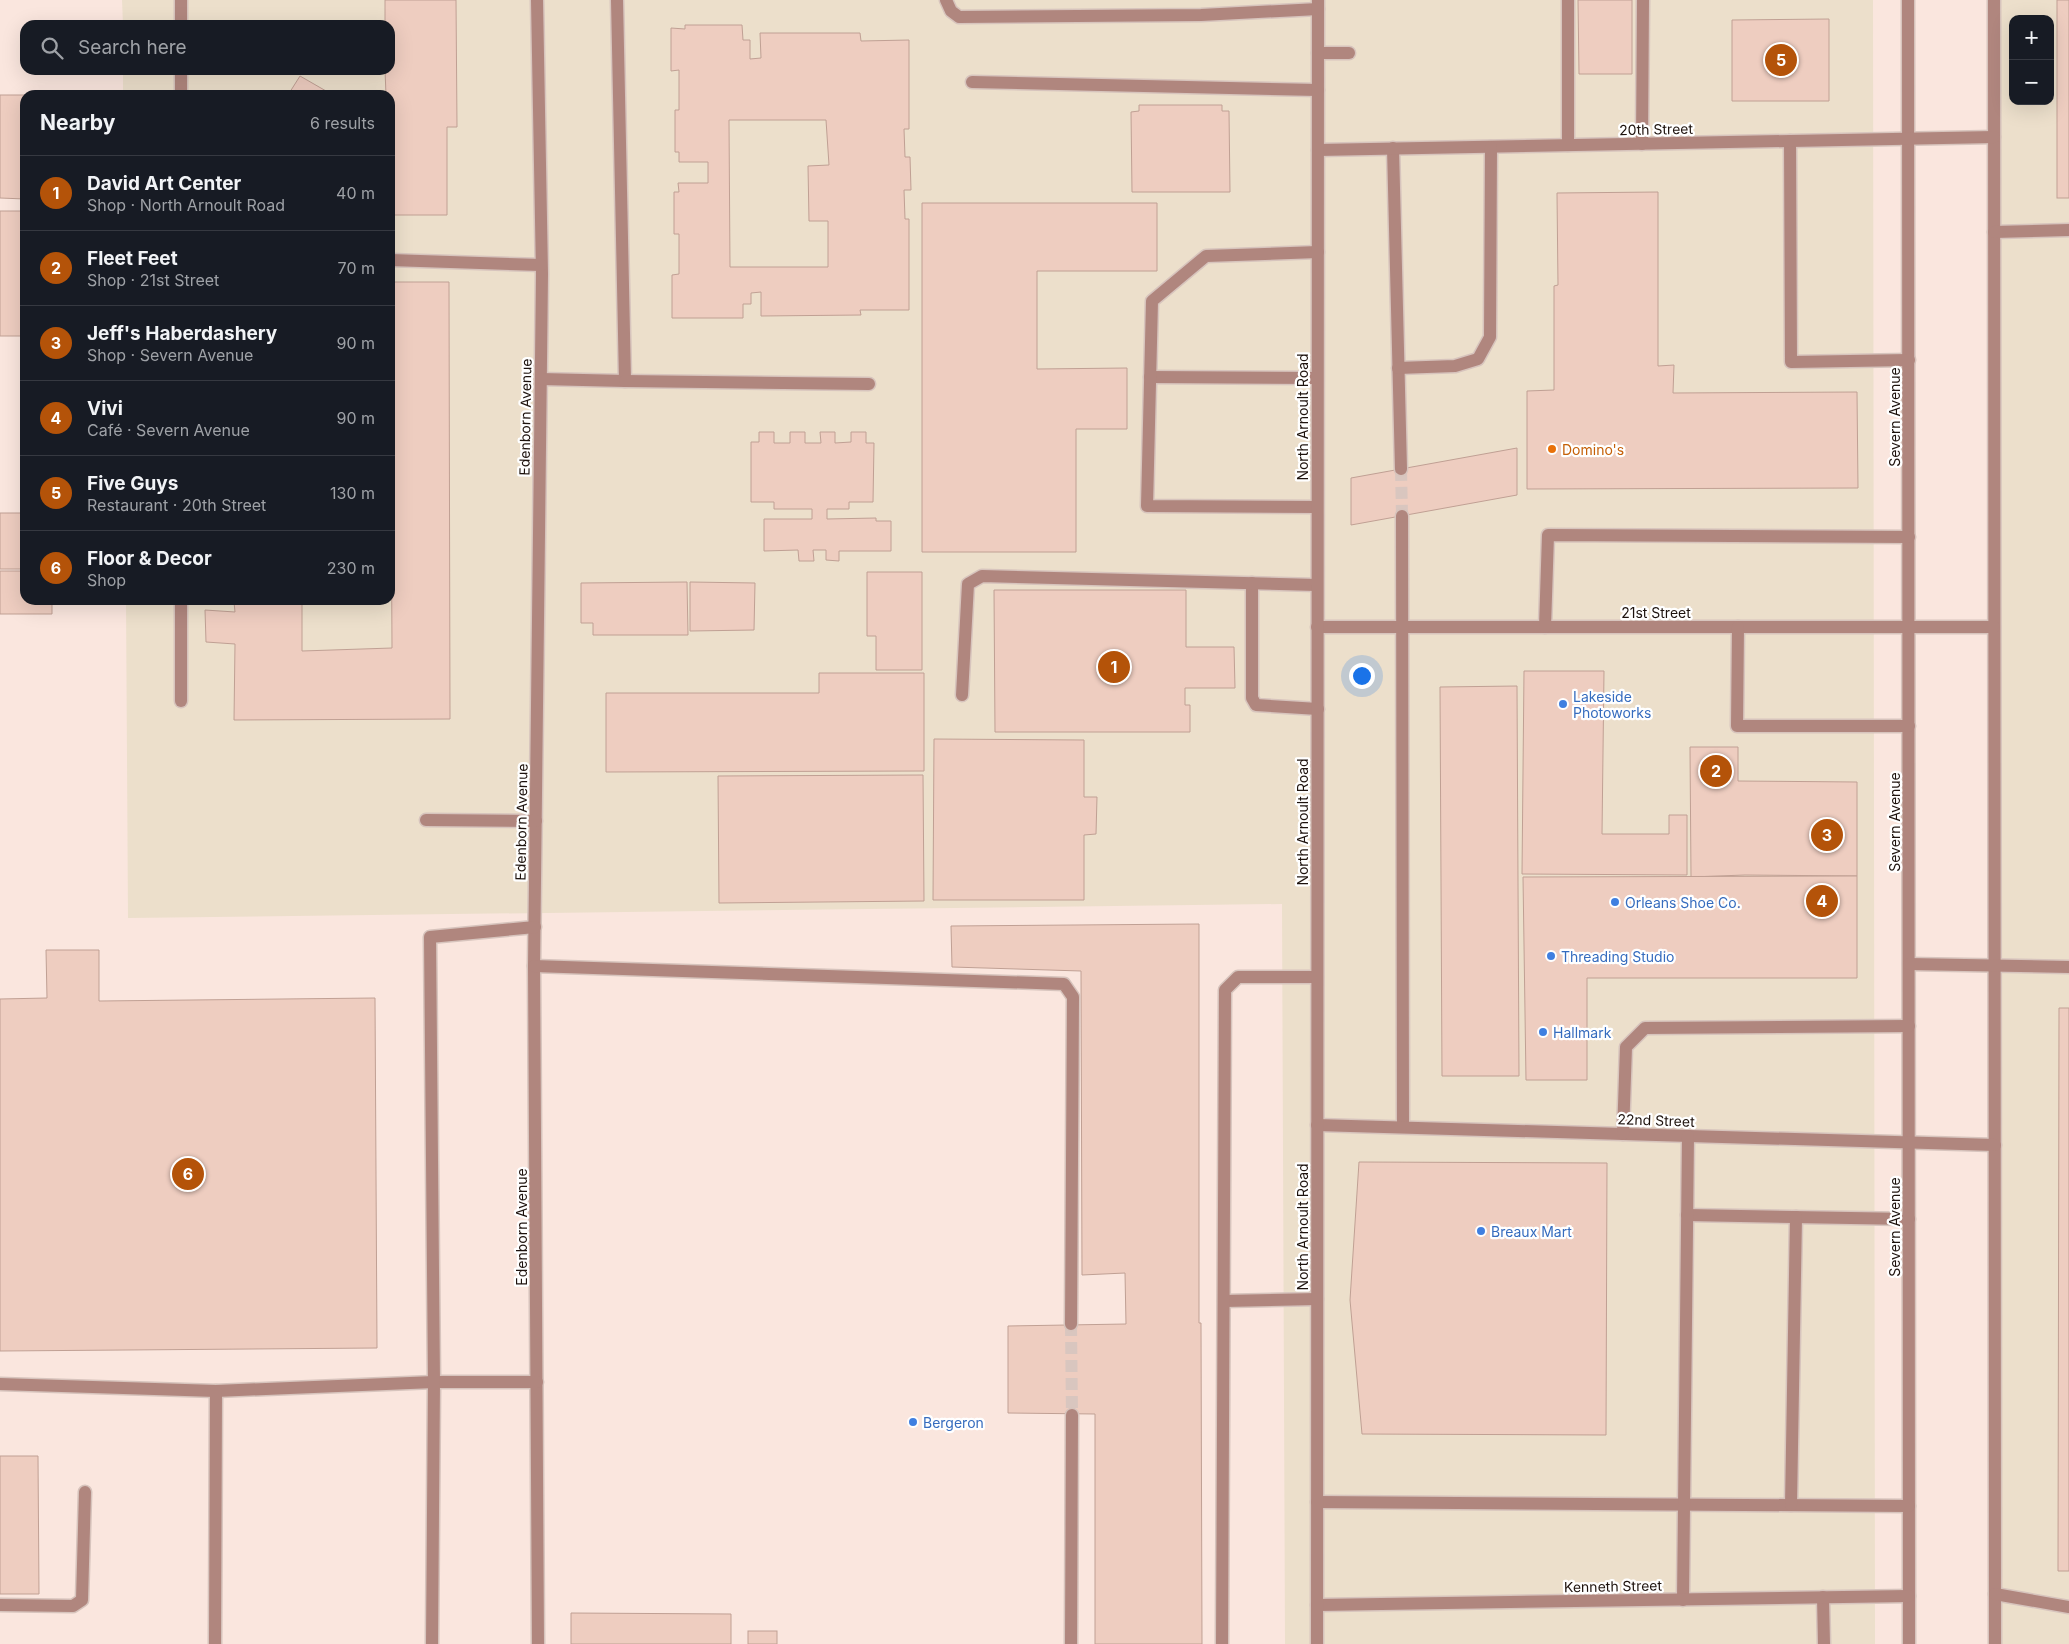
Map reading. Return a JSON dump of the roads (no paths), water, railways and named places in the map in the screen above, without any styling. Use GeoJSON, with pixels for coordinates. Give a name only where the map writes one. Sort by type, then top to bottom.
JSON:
{"type":"FeatureCollection","features":[{"type":"Feature","properties":{"kind":"street"},"geometry":{"type":"LineString","coordinates":[[181,0],[181,20]]}},
{"type":"Feature","properties":{"kind":"street","name":"Edenborn Avenue"},"geometry":{"type":"LineString","coordinates":[[537,0],[541,265],[534,966],[538,1644]]}},
{"type":"Feature","properties":{"kind":"street"},"geometry":{"type":"LineString","coordinates":[[617,0],[625,380]]}},
{"type":"Feature","properties":{"kind":"street"},"geometry":{"type":"LineString","coordinates":[[946,0],[951,11],[959,17],[1222,13],[1318,4]]}},
{"type":"Feature","properties":{"kind":"street"},"geometry":{"type":"LineString","coordinates":[[1222,0],[1222,13]]}},
{"type":"Feature","properties":{"kind":"street"},"geometry":{"type":"LineString","coordinates":[[1568,0],[1568,145]]}},
{"type":"Feature","properties":{"kind":"street"},"geometry":{"type":"LineString","coordinates":[[1642,144],[1643,0]]}},
{"type":"Feature","properties":{"kind":"street","name":"Severn Avenue"},"geometry":{"type":"LineString","coordinates":[[1908,0],[1909,1644]]}},
{"type":"Feature","properties":{"kind":"street"},"geometry":{"type":"LineString","coordinates":[[1994,0],[1995,1644]]}},
{"type":"Feature","properties":{"kind":"street","name":"North Arnoult Road"},"geometry":{"type":"LineString","coordinates":[[1317,1644],[1318,4]]}},
{"type":"Feature","properties":{"kind":"street"},"geometry":{"type":"LineString","coordinates":[[1318,53],[1349,53]]}},
{"type":"Feature","properties":{"kind":"street"},"geometry":{"type":"LineString","coordinates":[[181,75],[181,90]]}},
{"type":"Feature","properties":{"kind":"street"},"geometry":{"type":"LineString","coordinates":[[972,82],[1318,90]]}},
{"type":"Feature","properties":{"kind":"street","name":"20th Street"},"geometry":{"type":"LineString","coordinates":[[1318,150],[1994,137]]}},
{"type":"Feature","properties":{"kind":"street"},"geometry":{"type":"LineString","coordinates":[[1790,141],[1791,362],[1908,360]]}},
{"type":"Feature","properties":{"kind":"street"},"geometry":{"type":"LineString","coordinates":[[1398,368],[1455,366],[1478,359],[1490,337],[1491,147]]}},
{"type":"Feature","properties":{"kind":"street"},"geometry":{"type":"LineString","coordinates":[[1393,148],[1401,469]]}},
{"type":"Feature","properties":{"kind":"street"},"geometry":{"type":"LineString","coordinates":[[1994,232],[2069,230]]}},
{"type":"Feature","properties":{"kind":"street"},"geometry":{"type":"LineString","coordinates":[[1317,507],[1147,506],[1152,301],[1206,256],[1318,252]]}},
{"type":"Feature","properties":{"kind":"street"},"geometry":{"type":"LineString","coordinates":[[395,260],[541,265]]}},
{"type":"Feature","properties":{"kind":"street"},"geometry":{"type":"LineString","coordinates":[[1150,378],[1317,378]]}},
{"type":"Feature","properties":{"kind":"street"},"geometry":{"type":"LineString","coordinates":[[541,379],[869,384]]}},
{"type":"Feature","properties":{"kind":"street"},"geometry":{"type":"LineString","coordinates":[[1402,516],[1402,1127]]}},
{"type":"Feature","properties":{"kind":"street"},"geometry":{"type":"LineString","coordinates":[[1544,627],[1548,535],[1909,537]]}},
{"type":"Feature","properties":{"kind":"street"},"geometry":{"type":"LineString","coordinates":[[962,695],[968,584],[982,576],[1318,585]]}},
{"type":"Feature","properties":{"kind":"street"},"geometry":{"type":"LineString","coordinates":[[1252,583],[1252,698],[1256,705],[1318,709]]}},
{"type":"Feature","properties":{"kind":"street"},"geometry":{"type":"LineString","coordinates":[[181,605],[181,701]]}},
{"type":"Feature","properties":{"kind":"street","name":"21st Street"},"geometry":{"type":"LineString","coordinates":[[1317,627],[1994,627]]}},
{"type":"Feature","properties":{"kind":"street"},"geometry":{"type":"LineString","coordinates":[[1738,627],[1737,726],[1908,726]]}},
{"type":"Feature","properties":{"kind":"street"},"geometry":{"type":"LineString","coordinates":[[426,820],[536,821]]}},
{"type":"Feature","properties":{"kind":"street"},"geometry":{"type":"LineString","coordinates":[[432,1644],[434,1382],[430,937],[535,927]]}},
{"type":"Feature","properties":{"kind":"street"},"geometry":{"type":"LineString","coordinates":[[1909,964],[2069,967]]}},
{"type":"Feature","properties":{"kind":"street"},"geometry":{"type":"LineString","coordinates":[[534,966],[1064,984],[1073,997],[1071,1324]]}},
{"type":"Feature","properties":{"kind":"street"},"geometry":{"type":"LineString","coordinates":[[1222,1644],[1226,990],[1238,977],[1317,977]]}},
{"type":"Feature","properties":{"kind":"street"},"geometry":{"type":"LineString","coordinates":[[1622,1134],[1626,1047],[1645,1028],[1909,1026]]}},
{"type":"Feature","properties":{"kind":"street","name":"22nd Street"},"geometry":{"type":"LineString","coordinates":[[1317,1125],[1995,1145]]}},
{"type":"Feature","properties":{"kind":"street"},"geometry":{"type":"LineString","coordinates":[[1683,1600],[1688,1136]]}},
{"type":"Feature","properties":{"kind":"street"},"geometry":{"type":"LineString","coordinates":[[1687,1216],[1909,1219]]}},
{"type":"Feature","properties":{"kind":"street"},"geometry":{"type":"LineString","coordinates":[[1791,1505],[1796,1217]]}},
{"type":"Feature","properties":{"kind":"street"},"geometry":{"type":"LineString","coordinates":[[1224,1301],[1317,1299]]}},
{"type":"Feature","properties":{"kind":"street"},"geometry":{"type":"LineString","coordinates":[[0,1384],[216,1391],[434,1382],[537,1382]]}},
{"type":"Feature","properties":{"kind":"street"},"geometry":{"type":"LineString","coordinates":[[215,1644],[216,1391]]}},
{"type":"Feature","properties":{"kind":"street"},"geometry":{"type":"LineString","coordinates":[[1071,1644],[1072,1415]]}},
{"type":"Feature","properties":{"kind":"street"},"geometry":{"type":"LineString","coordinates":[[0,1605],[73,1606],[82,1600],[85,1492]]}},
{"type":"Feature","properties":{"kind":"street"},"geometry":{"type":"LineString","coordinates":[[1317,1502],[1909,1506]]}},
{"type":"Feature","properties":{"kind":"street"},"geometry":{"type":"LineString","coordinates":[[1995,1594],[2069,1607]]}},
{"type":"Feature","properties":{"kind":"street","name":"Kenneth Street"},"geometry":{"type":"LineString","coordinates":[[1317,1605],[1909,1596]]}},
{"type":"Feature","properties":{"kind":"street"},"geometry":{"type":"LineString","coordinates":[[1823,1597],[1824,1644]]}},
{"type":"Feature","properties":{"kind":"tunnel"},"geometry":{"type":"LineString","coordinates":[[1401,469],[1402,516]]}},
{"type":"Feature","properties":{"kind":"tunnel"},"geometry":{"type":"LineString","coordinates":[[1071,1324],[1072,1415]]}},
{"type":"Feature","properties":{"kind":"place","name":"Five Guys"},"geometry":{"type":"Point","coordinates":[1781,60]}},
{"type":"Feature","properties":{"kind":"place","name":"Domino's"},"geometry":{"type":"Point","coordinates":[1552,449]}},
{"type":"Feature","properties":{"kind":"place","name":"David Art Center"},"geometry":{"type":"Point","coordinates":[1114,667]}},
{"type":"Feature","properties":{"kind":"place","name":"Lakeside Photoworks"},"geometry":{"type":"Point","coordinates":[1563,704]}},
{"type":"Feature","properties":{"kind":"place","name":"Fleet Feet"},"geometry":{"type":"Point","coordinates":[1716,771]}},
{"type":"Feature","properties":{"kind":"place","name":"Jeff's Haberdashery"},"geometry":{"type":"Point","coordinates":[1827,835]}},
{"type":"Feature","properties":{"kind":"place","name":"Vivi"},"geometry":{"type":"Point","coordinates":[1822,901]}},
{"type":"Feature","properties":{"kind":"place","name":"Orleans Shoe Co."},"geometry":{"type":"Point","coordinates":[1615,902]}},
{"type":"Feature","properties":{"kind":"place","name":"Threading Studio"},"geometry":{"type":"Point","coordinates":[1551,956]}},
{"type":"Feature","properties":{"kind":"place","name":"Hallmark"},"geometry":{"type":"Point","coordinates":[1543,1032]}},
{"type":"Feature","properties":{"kind":"place","name":"Floor & Decor"},"geometry":{"type":"Point","coordinates":[188,1174]}},
{"type":"Feature","properties":{"kind":"place","name":"Breaux Mart"},"geometry":{"type":"Point","coordinates":[1481,1231]}},
{"type":"Feature","properties":{"kind":"place","name":"Bergeron"},"geometry":{"type":"Point","coordinates":[913,1422]}}]}
